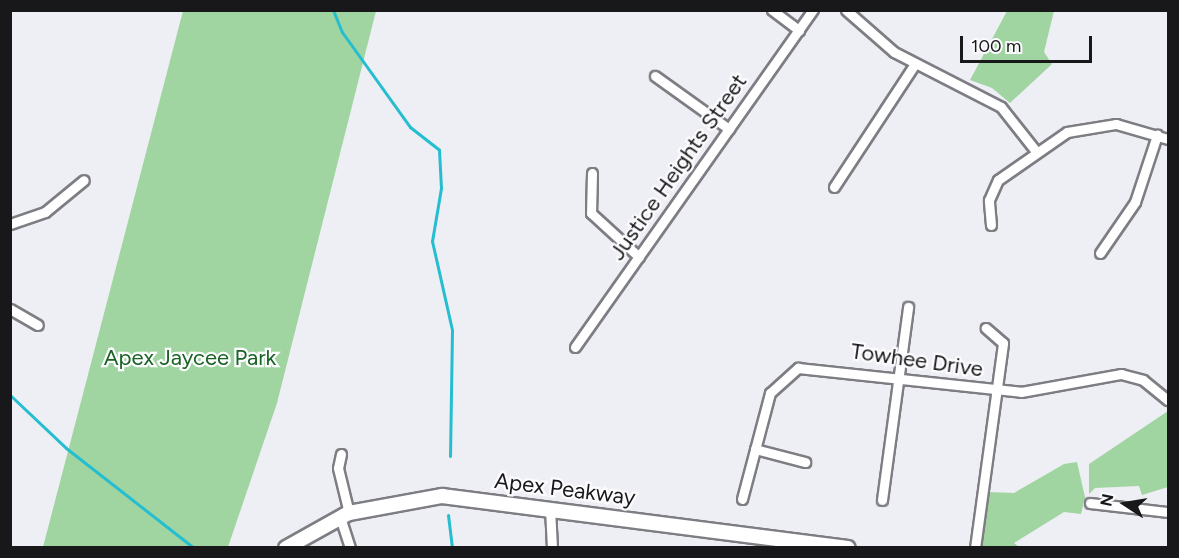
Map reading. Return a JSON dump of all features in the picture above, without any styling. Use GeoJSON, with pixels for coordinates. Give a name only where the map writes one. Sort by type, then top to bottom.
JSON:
{"type":"FeatureCollection","features":[{"type":"Feature","properties":{"kind":"main road","name":"Apex Peakway"},"geometry":{"type":"LineString","coordinates":[[286,548],[345,515],[422,496],[550,508],[848,548]]}},
{"type":"Feature","properties":{"kind":"street"},"geometry":{"type":"LineString","coordinates":[[772,10],[800,30]]}},
{"type":"Feature","properties":{"kind":"street","name":"Justice Heights Street"},"geometry":{"type":"LineString","coordinates":[[575,347],[813,10]]}},
{"type":"Feature","properties":{"kind":"street"},"geometry":{"type":"LineString","coordinates":[[846,10],[914,65],[989,98],[1035,150]]}},
{"type":"Feature","properties":{"kind":"street"},"geometry":{"type":"LineString","coordinates":[[834,187],[914,65]]}},
{"type":"Feature","properties":{"kind":"street"},"geometry":{"type":"LineString","coordinates":[[655,76],[729,129]]}},
{"type":"Feature","properties":{"kind":"street"},"geometry":{"type":"LineString","coordinates":[[990,225],[988,207],[994,186],[1035,150],[1095,124],[1168,139]]}},
{"type":"Feature","properties":{"kind":"street"},"geometry":{"type":"LineString","coordinates":[[1100,253],[1135,202],[1157,135]]}},
{"type":"Feature","properties":{"kind":"street"},"geometry":{"type":"LineString","coordinates":[[592,173],[591,213],[639,257]]}},
{"type":"Feature","properties":{"kind":"street"},"geometry":{"type":"LineString","coordinates":[[10,224],[51,209],[84,180]]}},
{"type":"Feature","properties":{"kind":"street"},"geometry":{"type":"LineString","coordinates":[[882,500],[908,308]]}},
{"type":"Feature","properties":{"kind":"street"},"geometry":{"type":"LineString","coordinates":[[10,309],[38,326]]}},
{"type":"Feature","properties":{"kind":"street"},"geometry":{"type":"LineString","coordinates":[[975,548],[1003,343],[986,328]]}},
{"type":"Feature","properties":{"kind":"street","name":"Towhee Drive"},"geometry":{"type":"LineString","coordinates":[[742,499],[770,393],[791,371],[818,366],[996,391],[1038,392],[1121,374],[1143,380],[1168,400]]}},
{"type":"Feature","properties":{"kind":"street"},"geometry":{"type":"LineString","coordinates":[[755,449],[805,462]]}},
{"type":"Feature","properties":{"kind":"street"},"geometry":{"type":"LineString","coordinates":[[341,454],[338,468],[350,548]]}},
{"type":"Feature","properties":{"kind":"street"},"geometry":{"type":"LineString","coordinates":[[1090,503],[1168,512]]}},
{"type":"Feature","properties":{"kind":"street"},"geometry":{"type":"LineString","coordinates":[[550,508],[552,548]]}},
{"type":"Feature","properties":{"kind":"green space","name":"Apex Jaycee Park"},"geometry":{"type":"Polygon","coordinates":[[[183,11],[376,11],[277,403],[228,547],[43,547],[183,11]]]}},
{"type":"Feature","properties":{"kind":"green space"},"geometry":{"type":"Polygon","coordinates":[[[1007,11],[1054,11],[1044,52],[1052,64],[1010,103],[992,88],[970,80],[1007,11]]]}},
{"type":"Feature","properties":{"kind":"green space"},"geometry":{"type":"Polygon","coordinates":[[[1168,411],[1168,487],[1142,495],[1139,486],[1095,488],[1089,494],[1089,464],[1168,411]]]}},
{"type":"Feature","properties":{"kind":"green space"},"geometry":{"type":"Polygon","coordinates":[[[1077,462],[1085,497],[1081,514],[1064,512],[1014,543],[1019,547],[981,547],[988,492],[1014,493],[1064,464],[1077,462]]]}},
{"type":"Feature","properties":{"kind":"waterway"},"geometry":{"type":"LineString","coordinates":[[333,10],[342,32],[410,127],[439,150],[441,188],[432,241],[452,330],[450,456]]}},
{"type":"Feature","properties":{"kind":"waterway"},"geometry":{"type":"LineString","coordinates":[[10,395],[66,448],[194,548]]}},
{"type":"Feature","properties":{"kind":"waterway"},"geometry":{"type":"LineString","coordinates":[[448,515],[452,548]]}}]}
